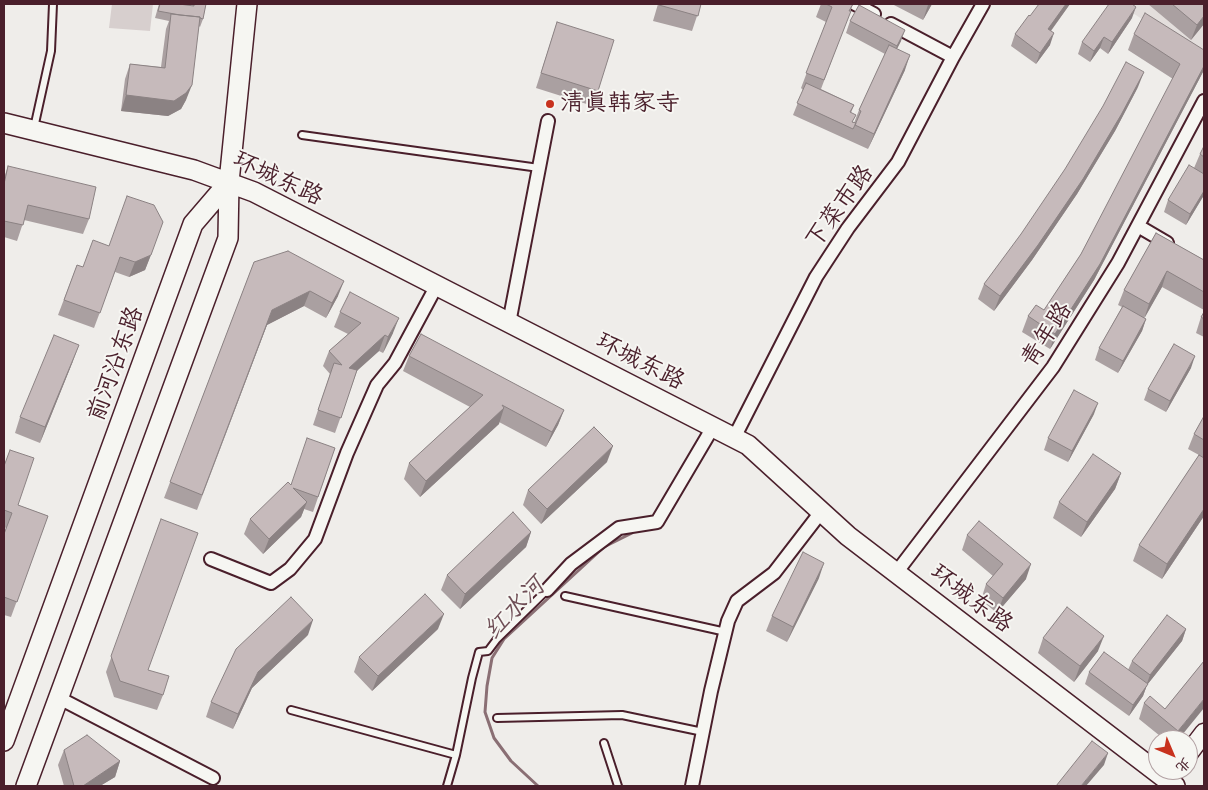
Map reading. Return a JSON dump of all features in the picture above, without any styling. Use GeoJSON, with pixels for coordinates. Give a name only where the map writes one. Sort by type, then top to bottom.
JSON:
{"type":"FeatureCollection","features":[{"type":"Feature","properties":{"kind":"main road"},"geometry":{"type":"LineString","coordinates":[[26,786],[228,238],[228,182],[247,4]]}},
{"type":"Feature","properties":{"kind":"main road","name":"环城东路"},"geometry":{"type":"LineString","coordinates":[[4,122],[194,170],[254,192],[748,445],[848,536],[1171,781]]}},
{"type":"Feature","properties":{"kind":"main road","name":"前河沿东路"},"geometry":{"type":"LineString","coordinates":[[4,741],[193,224],[228,182]]}},
{"type":"Feature","properties":{"kind":"street"},"geometry":{"type":"LineString","coordinates":[[855,4],[952,57]]}},
{"type":"Feature","properties":{"kind":"street","name":"下菜市路"},"geometry":{"type":"LineString","coordinates":[[734,438],[816,277],[848,228],[898,162],[952,57],[983,4]]}},
{"type":"Feature","properties":{"kind":"street","name":"青年路"},"geometry":{"type":"LineString","coordinates":[[896,572],[1053,367],[1118,263],[1204,101]]}},
{"type":"Feature","properties":{"kind":"street"},"geometry":{"type":"LineString","coordinates":[[509,322],[548,121]]}},
{"type":"Feature","properties":{"kind":"street"},"geometry":{"type":"LineString","coordinates":[[1138,226],[1179,250]]}},
{"type":"Feature","properties":{"kind":"street"},"geometry":{"type":"LineString","coordinates":[[211,559],[272,583],[290,569],[315,539],[347,452],[377,385],[395,363],[437,286]]}},
{"type":"Feature","properties":{"kind":"street"},"geometry":{"type":"LineString","coordinates":[[547,590],[571,564],[619,528],[657,522],[713,427]]}},
{"type":"Feature","properties":{"kind":"street"},"geometry":{"type":"LineString","coordinates":[[692,786],[726,632],[737,601],[774,573],[822,512]]}},
{"type":"Feature","properties":{"kind":"street"},"geometry":{"type":"LineString","coordinates":[[58,698],[213,778]]}},
{"type":"Feature","properties":{"kind":"lane"},"geometry":{"type":"LineString","coordinates":[[33,130],[51,51],[53,4]]}},
{"type":"Feature","properties":{"kind":"lane"},"geometry":{"type":"LineString","coordinates":[[302,135],[539,168]]}},
{"type":"Feature","properties":{"kind":"lane"},"geometry":{"type":"LineString","coordinates":[[447,786],[479,652],[488,651],[497,639],[547,590]]}},
{"type":"Feature","properties":{"kind":"lane"},"geometry":{"type":"LineString","coordinates":[[564,596],[726,632]]}},
{"type":"Feature","properties":{"kind":"lane"},"geometry":{"type":"LineString","coordinates":[[291,710],[456,754]]}},
{"type":"Feature","properties":{"kind":"lane"},"geometry":{"type":"LineString","coordinates":[[497,718],[622,714],[703,732]]}},
{"type":"Feature","properties":{"kind":"lane"},"geometry":{"type":"LineString","coordinates":[[604,743],[618,786]]}},
{"type":"Feature","properties":{"kind":"shaded area"},"geometry":{"type":"Polygon","coordinates":[[[112,4],[153,4],[150,31],[109,28],[112,4]]]}},
{"type":"Feature","properties":{"kind":"shaded area"},"geometry":{"type":"Polygon","coordinates":[[[1119,4],[1204,4],[1204,46],[1197,55],[1119,4]]]}},
{"type":"Feature","properties":{"kind":"building"},"geometry":{"type":"Polygon","coordinates":[[[160,4],[194,6],[194,4],[206,4],[203,19],[158,11],[160,4]]]}},
{"type":"Feature","properties":{"kind":"building"},"geometry":{"type":"Polygon","coordinates":[[[659,4],[701,4],[698,16],[659,4]]]}},
{"type":"Feature","properties":{"kind":"building"},"geometry":{"type":"Polygon","coordinates":[[[826,4],[853,4],[824,80],[806,73],[832,7],[826,4]]]}},
{"type":"Feature","properties":{"kind":"building"},"geometry":{"type":"Polygon","coordinates":[[[1039,4],[1066,4],[1048,29],[1054,33],[1040,53],[1015,34],[1039,4]]]}},
{"type":"Feature","properties":{"kind":"building"},"geometry":{"type":"Polygon","coordinates":[[[1109,4],[1132,4],[1136,7],[1112,42],[1104,37],[1094,51],[1082,42],[1109,4]]]}},
{"type":"Feature","properties":{"kind":"building"},"geometry":{"type":"Polygon","coordinates":[[[1172,4],[1204,4],[1204,16],[1197,25],[1172,4]]]}},
{"type":"Feature","properties":{"kind":"building"},"geometry":{"type":"Polygon","coordinates":[[[859,5],[905,30],[897,46],[850,21],[859,5]]]}},
{"type":"Feature","properties":{"kind":"building"},"geometry":{"type":"Polygon","coordinates":[[[1145,13],[1204,50],[1204,66],[1100,264],[1055,334],[1028,316],[1036,305],[1044,310],[1081,254],[1180,64],[1134,34],[1145,13]]]}},
{"type":"Feature","properties":{"kind":"building"},"geometry":{"type":"Polygon","coordinates":[[[171,14],[200,17],[192,85],[186,93],[174,101],[126,95],[130,64],[165,68],[171,14]]]}},
{"type":"Feature","properties":{"kind":"building"},"geometry":{"type":"Polygon","coordinates":[[[557,22],[614,40],[598,91],[541,73],[557,22]]]}},
{"type":"Feature","properties":{"kind":"building"},"geometry":{"type":"Polygon","coordinates":[[[889,45],[910,55],[874,134],[855,125],[861,111],[859,110],[889,45]]]}},
{"type":"Feature","properties":{"kind":"building"},"geometry":{"type":"Polygon","coordinates":[[[1126,62],[1144,72],[1121,115],[1083,179],[1000,296],[984,284],[1065,169],[1103,106],[1126,62]]]}},
{"type":"Feature","properties":{"kind":"building"},"geometry":{"type":"Polygon","coordinates":[[[806,83],[854,105],[850,112],[856,115],[852,122],[856,123],[853,129],[797,103],[806,83]]]}},
{"type":"Feature","properties":{"kind":"building"},"geometry":{"type":"Polygon","coordinates":[[[1204,146],[1204,157],[1200,154],[1204,146]]]}},
{"type":"Feature","properties":{"kind":"building"},"geometry":{"type":"Polygon","coordinates":[[[1189,165],[1204,174],[1204,191],[1190,214],[1168,200],[1189,165]]]}},
{"type":"Feature","properties":{"kind":"building"},"geometry":{"type":"Polygon","coordinates":[[[8,166],[96,187],[89,219],[28,205],[23,225],[4,221],[4,184],[8,166]]]}},
{"type":"Feature","properties":{"kind":"building"},"geometry":{"type":"Polygon","coordinates":[[[127,196],[154,205],[163,222],[151,255],[135,262],[120,257],[100,313],[64,300],[77,265],[83,267],[93,240],[109,246],[127,196]]]}},
{"type":"Feature","properties":{"kind":"building"},"geometry":{"type":"Polygon","coordinates":[[[1156,233],[1204,260],[1204,292],[1167,271],[1149,304],[1124,290],[1156,233]]]}},
{"type":"Feature","properties":{"kind":"building"},"geometry":{"type":"Polygon","coordinates":[[[288,251],[344,281],[332,303],[310,291],[272,310],[202,495],[170,482],[254,262],[288,251]]]}},
{"type":"Feature","properties":{"kind":"building"},"geometry":{"type":"Polygon","coordinates":[[[350,292],[399,318],[388,337],[385,335],[349,368],[357,370],[341,418],[318,410],[334,363],[342,365],[329,351],[361,323],[340,312],[350,292]]]}},
{"type":"Feature","properties":{"kind":"building"},"geometry":{"type":"Polygon","coordinates":[[[1123,306],[1146,319],[1123,361],[1099,348],[1123,306]]]}},
{"type":"Feature","properties":{"kind":"building"},"geometry":{"type":"Polygon","coordinates":[[[421,334],[564,410],[552,432],[502,405],[504,408],[426,481],[409,463],[483,395],[409,356],[421,334]]]}},
{"type":"Feature","properties":{"kind":"building"},"geometry":{"type":"Polygon","coordinates":[[[54,335],[79,345],[45,427],[20,417],[54,335]]]}},
{"type":"Feature","properties":{"kind":"building"},"geometry":{"type":"Polygon","coordinates":[[[1174,344],[1195,356],[1170,401],[1148,389],[1174,344]]]}},
{"type":"Feature","properties":{"kind":"building"},"geometry":{"type":"Polygon","coordinates":[[[1074,390],[1098,403],[1072,451],[1048,438],[1074,390]]]}},
{"type":"Feature","properties":{"kind":"building"},"geometry":{"type":"Polygon","coordinates":[[[1204,416],[1204,440],[1194,434],[1204,416]]]}},
{"type":"Feature","properties":{"kind":"building"},"geometry":{"type":"Polygon","coordinates":[[[594,427],[613,446],[547,509],[528,490],[594,427]]]}},
{"type":"Feature","properties":{"kind":"building"},"geometry":{"type":"Polygon","coordinates":[[[307,438],[335,448],[318,497],[293,488],[307,502],[269,539],[250,519],[288,482],[291,485],[307,438]]]}},
{"type":"Feature","properties":{"kind":"building"},"geometry":{"type":"Polygon","coordinates":[[[10,450],[34,458],[18,505],[48,516],[17,602],[4,597],[4,534],[12,513],[4,510],[4,466],[10,450]]]}},
{"type":"Feature","properties":{"kind":"building"},"geometry":{"type":"Polygon","coordinates":[[[1093,454],[1121,473],[1087,522],[1059,502],[1093,454]]]}},
{"type":"Feature","properties":{"kind":"building"},"geometry":{"type":"Polygon","coordinates":[[[1199,455],[1204,458],[1204,509],[1167,564],[1139,545],[1199,455]]]}},
{"type":"Feature","properties":{"kind":"building"},"geometry":{"type":"Polygon","coordinates":[[[513,512],[531,532],[465,594],[447,575],[513,512]]]}},
{"type":"Feature","properties":{"kind":"building"},"geometry":{"type":"Polygon","coordinates":[[[161,519],[198,533],[148,670],[169,676],[163,695],[120,681],[111,656],[161,519]]]}},
{"type":"Feature","properties":{"kind":"building"},"geometry":{"type":"Polygon","coordinates":[[[979,521],[1031,564],[1003,598],[986,584],[1003,564],[967,535],[979,521]]]}},
{"type":"Feature","properties":{"kind":"building"},"geometry":{"type":"Polygon","coordinates":[[[803,552],[824,563],[793,627],[772,616],[803,552]]]}},
{"type":"Feature","properties":{"kind":"building"},"geometry":{"type":"Polygon","coordinates":[[[425,594],[444,614],[378,676],[359,657],[425,594]]]}},
{"type":"Feature","properties":{"kind":"building"},"geometry":{"type":"Polygon","coordinates":[[[291,597],[313,620],[258,672],[238,714],[211,702],[236,649],[291,597]]]}},
{"type":"Feature","properties":{"kind":"building"},"geometry":{"type":"Polygon","coordinates":[[[1067,607],[1104,636],[1080,666],[1043,638],[1067,607]]]}},
{"type":"Feature","properties":{"kind":"building"},"geometry":{"type":"Polygon","coordinates":[[[1167,615],[1186,629],[1150,675],[1132,661],[1167,615]]]}},
{"type":"Feature","properties":{"kind":"building"},"geometry":{"type":"Polygon","coordinates":[[[1104,652],[1148,684],[1133,705],[1089,672],[1104,652]]]}},
{"type":"Feature","properties":{"kind":"building"},"geometry":{"type":"Polygon","coordinates":[[[1204,661],[1204,699],[1179,730],[1144,703],[1150,696],[1165,709],[1204,661]]]}},
{"type":"Feature","properties":{"kind":"building"},"geometry":{"type":"Polygon","coordinates":[[[87,735],[120,761],[83,786],[74,786],[64,750],[87,735]]]}},
{"type":"Feature","properties":{"kind":"building"},"geometry":{"type":"Polygon","coordinates":[[[1092,741],[1108,753],[1081,786],[1056,786],[1092,741]]]}},
{"type":"Feature","properties":{"kind":"waterway","name":"红水河"},"geometry":{"type":"LineString","coordinates":[[538,786],[511,761],[494,738],[485,712],[492,658],[504,639],[604,547],[632,533]]}},
{"type":"Feature","properties":{"kind":"place","name":"清真韩家寺"},"geometry":{"type":"Point","coordinates":[550,104]}}]}
